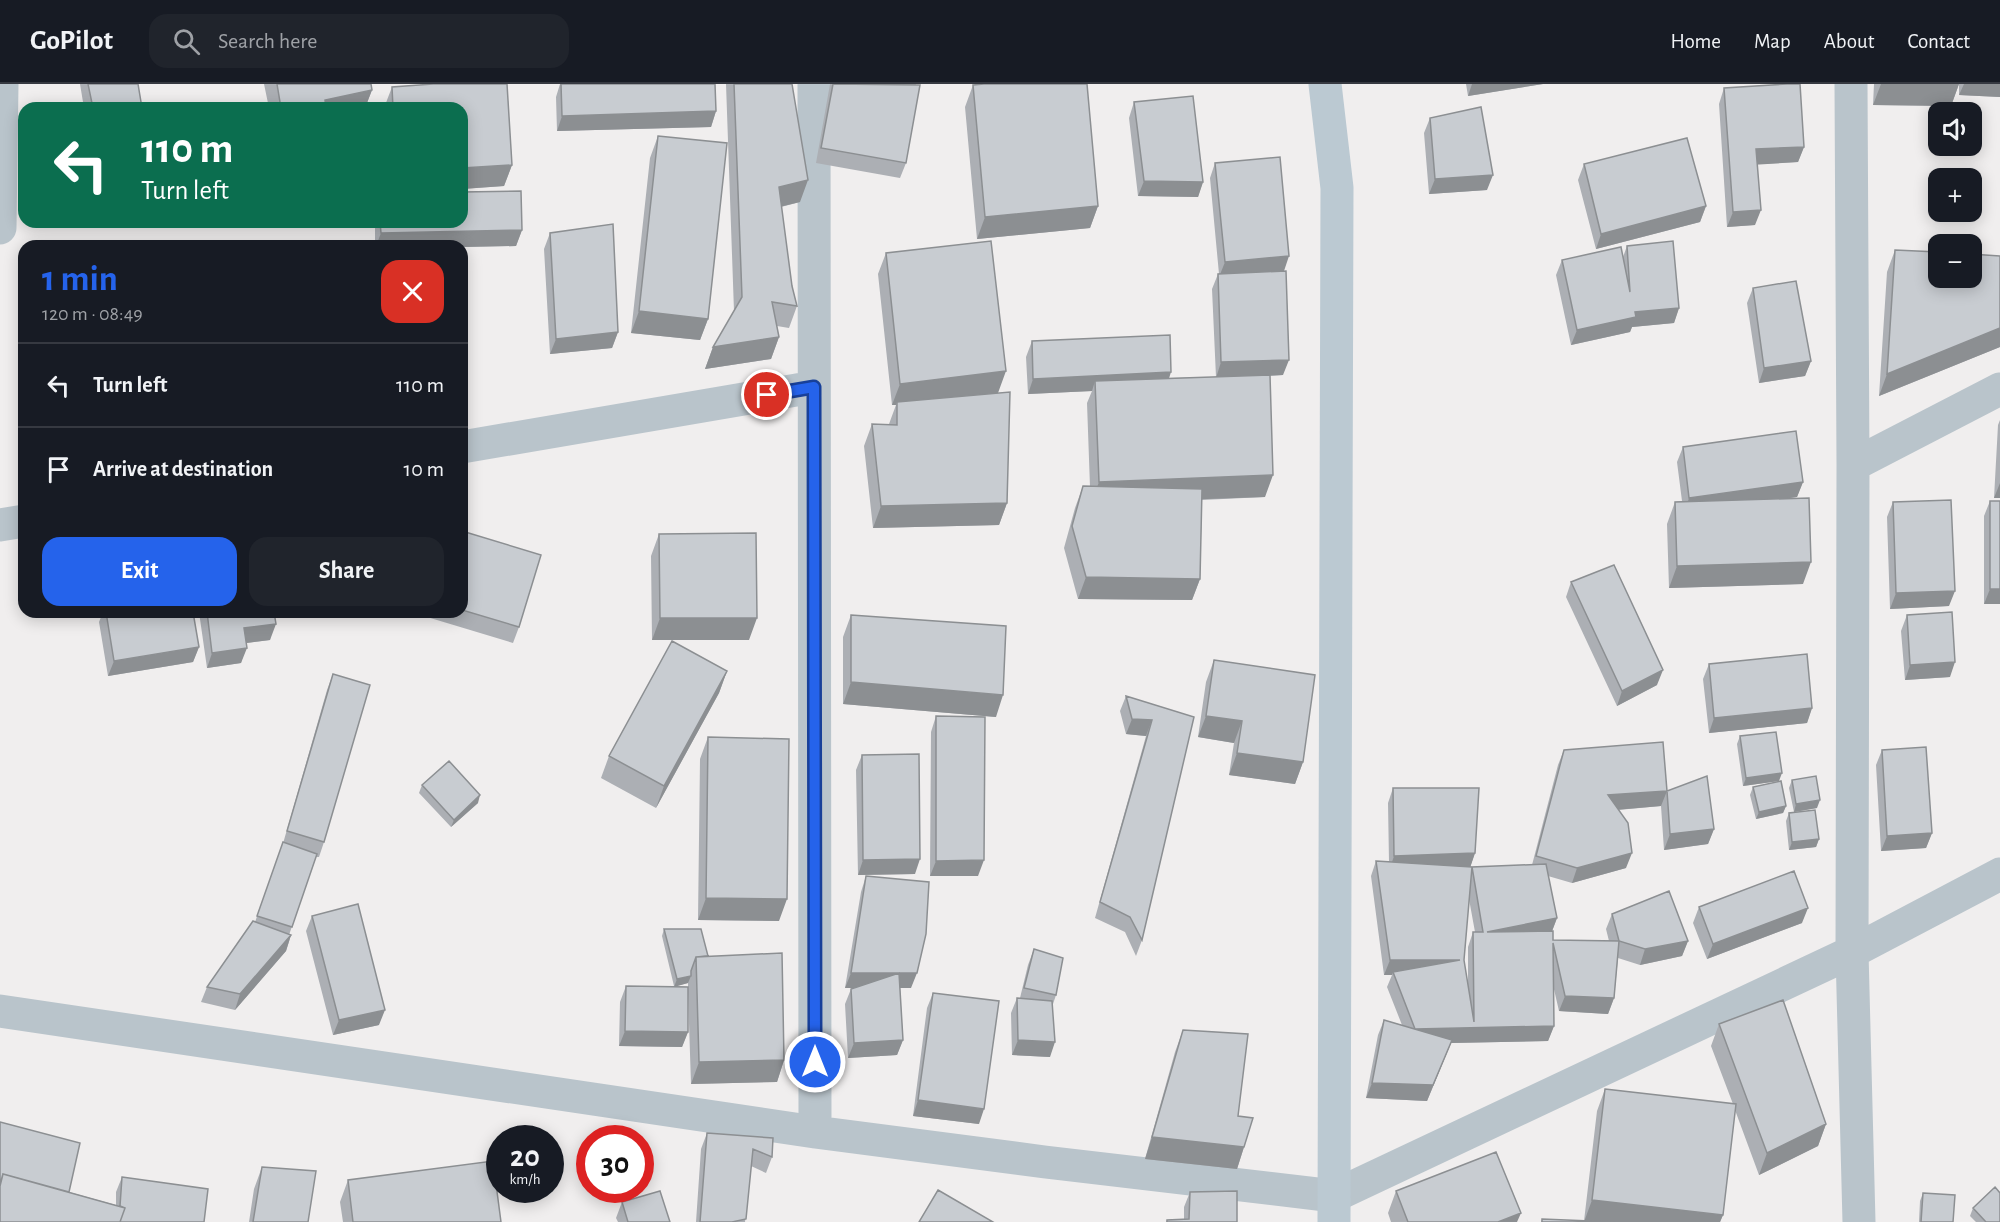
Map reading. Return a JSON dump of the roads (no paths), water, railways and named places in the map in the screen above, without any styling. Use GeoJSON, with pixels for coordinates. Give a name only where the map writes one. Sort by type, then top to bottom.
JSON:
{"type":"FeatureCollection","features":[{"type":"Feature","properties":{"kind":"street"},"geometry":{"type":"LineString","coordinates":[[0,228],[2,84]]}},
{"type":"Feature","properties":{"kind":"street"},"geometry":{"type":"LineString","coordinates":[[814,84],[815,1132]]}},
{"type":"Feature","properties":{"kind":"street"},"geometry":{"type":"LineString","coordinates":[[1325,84],[1337,207],[1334,1209]]}},
{"type":"Feature","properties":{"kind":"street"},"geometry":{"type":"LineString","coordinates":[[1851,84],[1852,952],[1859,1222]]}},
{"type":"Feature","properties":{"kind":"street"},"geometry":{"type":"LineString","coordinates":[[468,446],[814,387]]}},
{"type":"Feature","properties":{"kind":"street"},"geometry":{"type":"LineString","coordinates":[[1853,465],[2000,389]]}},
{"type":"Feature","properties":{"kind":"street"},"geometry":{"type":"LineString","coordinates":[[0,525],[18,522]]}},
{"type":"Feature","properties":{"kind":"street"},"geometry":{"type":"LineString","coordinates":[[0,1011],[815,1132],[1045,1162],[1334,1209],[1852,952],[2000,874]]}}]}
